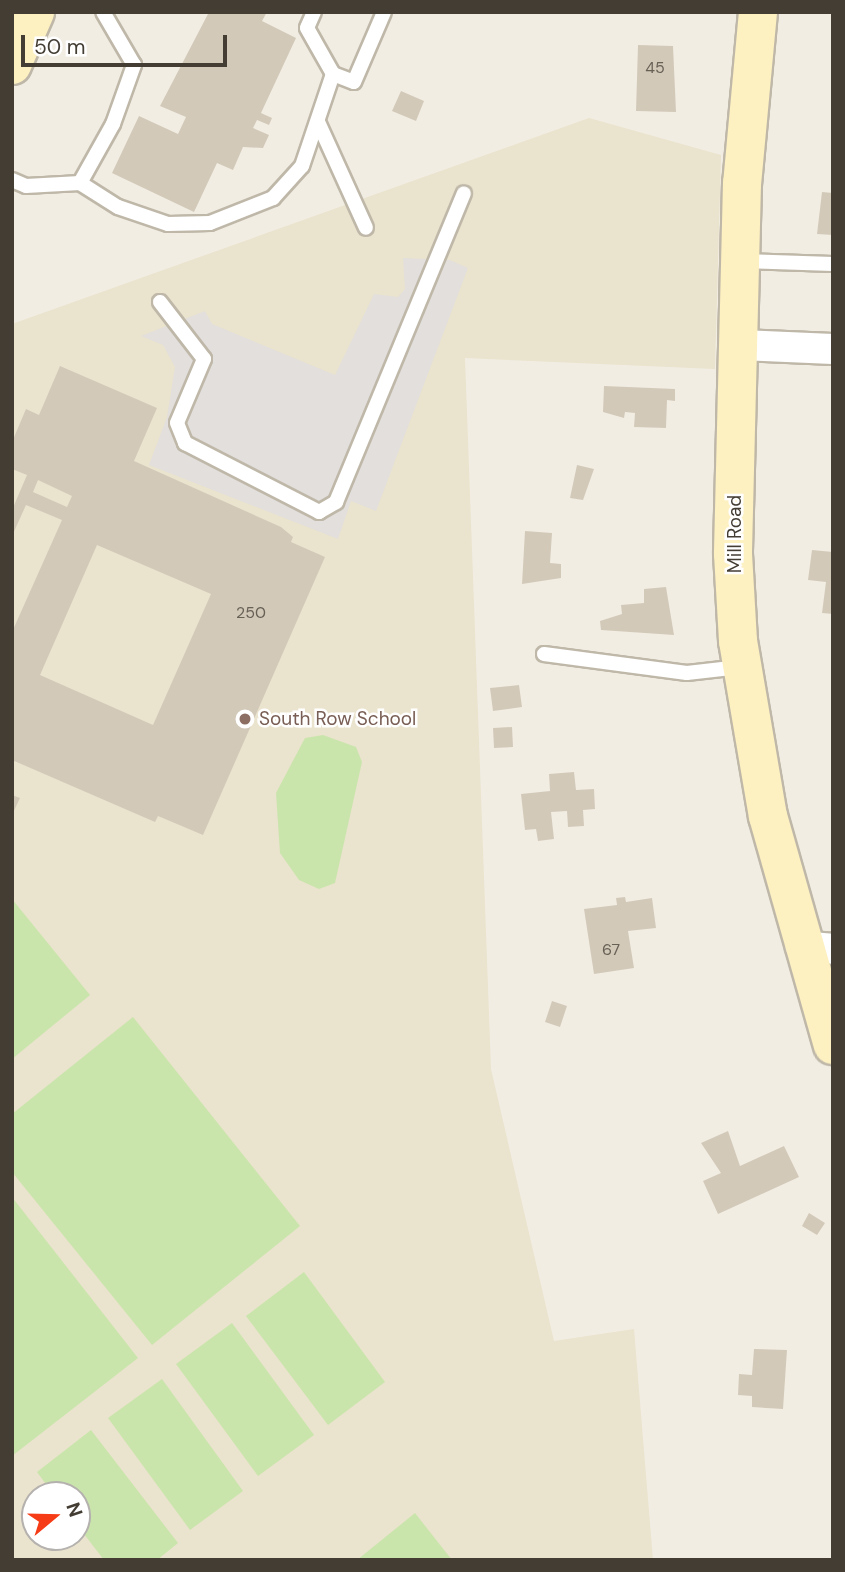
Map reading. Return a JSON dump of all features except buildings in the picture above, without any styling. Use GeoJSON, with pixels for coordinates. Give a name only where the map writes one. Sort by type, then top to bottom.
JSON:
{"type":"FeatureCollection","features":[{"type":"Feature","properties":{"kind":"main road"},"geometry":{"type":"LineString","coordinates":[[12,65],[35,12]]}},
{"type":"Feature","properties":{"kind":"main road","name":"Mill Road"},"geometry":{"type":"LineString","coordinates":[[758,12],[741,261],[741,345],[733,554],[741,666],[768,816],[817,947],[833,1045]]}},
{"type":"Feature","properties":{"kind":"street"},"geometry":{"type":"LineString","coordinates":[[741,345],[833,349]]}},
{"type":"Feature","properties":{"kind":"lane"},"geometry":{"type":"LineString","coordinates":[[80,184],[113,124],[134,65],[103,12]]}},
{"type":"Feature","properties":{"kind":"lane"},"geometry":{"type":"LineString","coordinates":[[314,12],[307,28],[333,74],[354,82],[384,12]]}},
{"type":"Feature","properties":{"kind":"lane"},"geometry":{"type":"LineString","coordinates":[[12,180],[26,186],[80,184],[118,207],[168,224],[211,223],[273,198],[302,166],[333,74]]}},
{"type":"Feature","properties":{"kind":"lane"},"geometry":{"type":"LineString","coordinates":[[318,122],[366,228]]}},
{"type":"Feature","properties":{"kind":"lane"},"geometry":{"type":"LineString","coordinates":[[160,302],[204,359],[177,423],[185,443],[319,512],[336,502],[464,193]]}},
{"type":"Feature","properties":{"kind":"lane"},"geometry":{"type":"LineString","coordinates":[[741,261],[833,264]]}},
{"type":"Feature","properties":{"kind":"lane"},"geometry":{"type":"LineString","coordinates":[[544,653],[687,673],[741,666]]}},
{"type":"Feature","properties":{"kind":"shaded area","name":"South Row School"},"geometry":{"type":"Polygon","coordinates":[[[589,118],[721,155],[715,369],[465,358],[491,1069],[554,1341],[634,1329],[653,1560],[12,1560],[12,324],[589,118]]]}},
{"type":"Feature","properties":{"kind":"shaded area"},"geometry":{"type":"Polygon","coordinates":[[[403,258],[450,260],[468,268],[376,511],[351,501],[338,539],[149,465],[167,417],[175,367],[163,345],[141,336],[205,311],[212,324],[335,375],[374,294],[398,297],[405,289],[403,258]]]}},
{"type":"Feature","properties":{"kind":"green space"},"geometry":{"type":"Polygon","coordinates":[[[323,735],[356,747],[362,762],[335,883],[319,889],[299,880],[280,853],[276,793],[305,738],[323,735]]]}},
{"type":"Feature","properties":{"kind":"green space"},"geometry":{"type":"Polygon","coordinates":[[[12,899],[90,995],[12,1059],[12,899]]]}},
{"type":"Feature","properties":{"kind":"green space"},"geometry":{"type":"Polygon","coordinates":[[[133,1017],[300,1226],[152,1345],[12,1172],[12,1114],[133,1017]]]}},
{"type":"Feature","properties":{"kind":"green space"},"geometry":{"type":"Polygon","coordinates":[[[12,1197],[138,1358],[12,1456],[12,1197]]]}},
{"type":"Feature","properties":{"kind":"green space"},"geometry":{"type":"Polygon","coordinates":[[[304,1272],[385,1382],[328,1425],[246,1316],[304,1272]]]}},
{"type":"Feature","properties":{"kind":"green space"},"geometry":{"type":"Polygon","coordinates":[[[232,1323],[314,1435],[258,1476],[176,1364],[232,1323]]]}},
{"type":"Feature","properties":{"kind":"green space"},"geometry":{"type":"Polygon","coordinates":[[[162,1379],[243,1491],[190,1530],[108,1418],[162,1379]]]}},
{"type":"Feature","properties":{"kind":"green space"},"geometry":{"type":"Polygon","coordinates":[[[91,1430],[178,1543],[157,1560],[104,1560],[91,1543],[91,1481],[44,1481],[37,1472],[91,1430]]]}},
{"type":"Feature","properties":{"kind":"green space"},"geometry":{"type":"Polygon","coordinates":[[[415,1513],[452,1560],[357,1560],[415,1513]]]}},
{"type":"Feature","properties":{"kind":"place","name":"South Row School"},"geometry":{"type":"Point","coordinates":[245,719]}}]}
